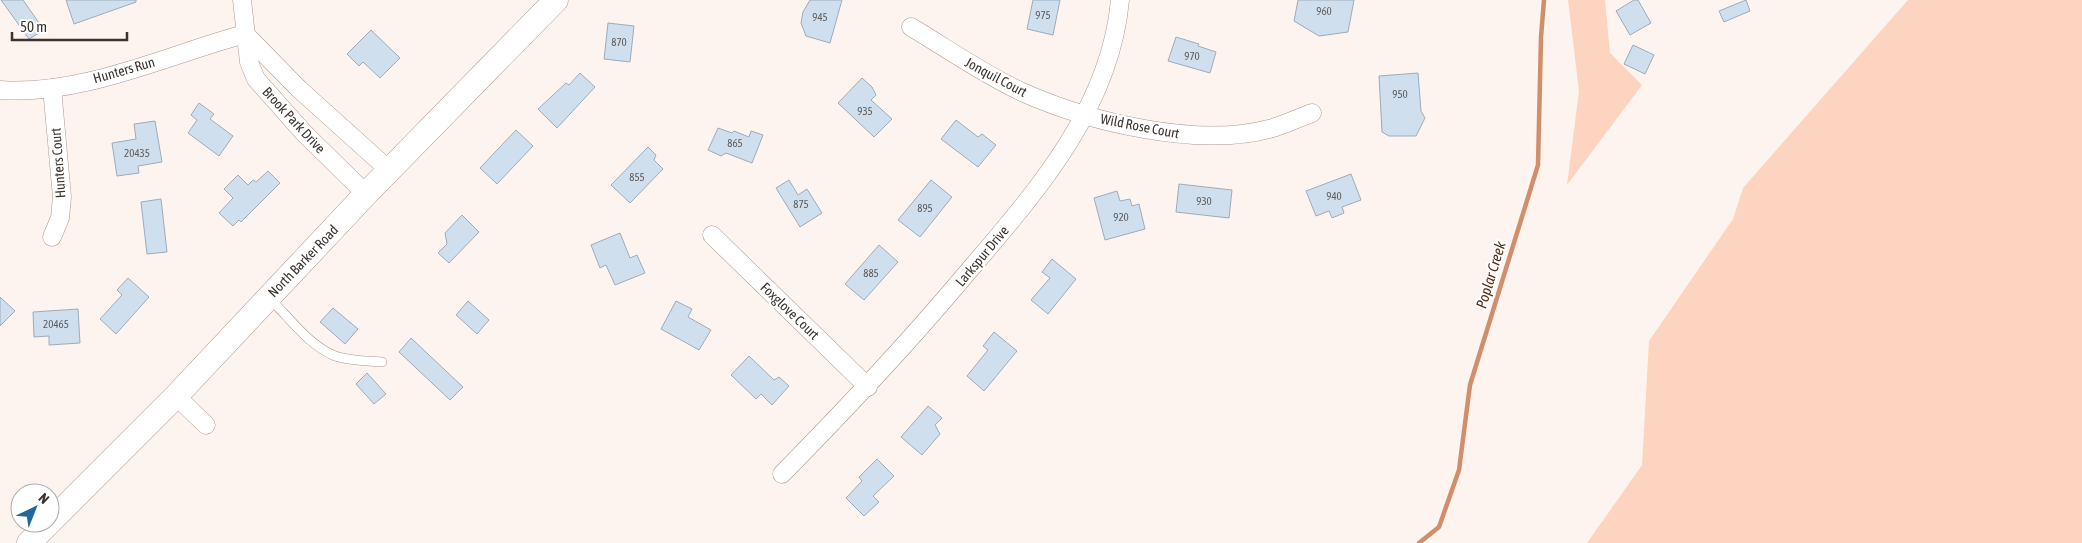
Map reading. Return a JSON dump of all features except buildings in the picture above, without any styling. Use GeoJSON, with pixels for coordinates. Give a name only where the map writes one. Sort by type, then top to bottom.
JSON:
{"type":"FeatureCollection","features":[{"type":"Feature","properties":{"kind":"main road","name":"North Barker Road"},"geometry":{"type":"LineString","coordinates":[[60,513],[176,396],[389,170],[556,0]]}},
{"type":"Feature","properties":{"kind":"main road","name":"North Barker Road"},"geometry":{"type":"LineString","coordinates":[[29,543],[40,533]]}},
{"type":"Feature","properties":{"kind":"street","name":"Brook Park Drive"},"geometry":{"type":"LineString","coordinates":[[242,0],[245,34],[250,62],[256,79],[303,132],[366,194]]}},
{"type":"Feature","properties":{"kind":"street","name":"Larkspur Drive"},"geometry":{"type":"LineString","coordinates":[[782,474],[868,387],[932,315],[1030,197],[1086,114],[1097,92],[1110,55],[1120,0]]}},
{"type":"Feature","properties":{"kind":"street","name":"Jonquil Court"},"geometry":{"type":"LineString","coordinates":[[911,27],[1021,92],[1054,105],[1086,114]]}},
{"type":"Feature","properties":{"kind":"street","name":"Brook Park Drive"},"geometry":{"type":"LineString","coordinates":[[245,34],[299,89],[389,170]]}},
{"type":"Feature","properties":{"kind":"street","name":"Hunters Run"},"geometry":{"type":"LineString","coordinates":[[0,90],[52,88],[110,75],[245,34]]}},
{"type":"Feature","properties":{"kind":"street","name":"Hunters Court"},"geometry":{"type":"LineString","coordinates":[[52,88],[62,198],[60,218],[52,237]]}},
{"type":"Feature","properties":{"kind":"street","name":"Wild Rose Court"},"geometry":{"type":"LineString","coordinates":[[1086,114],[1137,127],[1187,135],[1234,134],[1269,129],[1312,113]]}},
{"type":"Feature","properties":{"kind":"street","name":"Foxglove Court"},"geometry":{"type":"LineString","coordinates":[[712,235],[868,387]]}},
{"type":"Feature","properties":{"kind":"street"},"geometry":{"type":"LineString","coordinates":[[176,396],[206,425]]}},
{"type":"Feature","properties":{"kind":"lane"},"geometry":{"type":"LineString","coordinates":[[268,298],[306,337],[335,356],[357,361],[382,362]]}},
{"type":"Feature","properties":{"kind":"shaded area"},"geometry":{"type":"Polygon","coordinates":[[[1568,0],[1605,0],[1610,53],[1642,85],[1567,185],[1579,91],[1568,0]]]}},
{"type":"Feature","properties":{"kind":"shaded area"},"geometry":{"type":"Polygon","coordinates":[[[1908,0],[2082,0],[2082,543],[1587,543],[1642,465],[1649,341],[1733,219],[1743,188],[1908,0]]]}},
{"type":"Feature","properties":{"kind":"waterway","name":"Poplar Creek"},"geometry":{"type":"LineString","coordinates":[[1419,543],[1439,527],[1459,470],[1470,385],[1538,165],[1541,37],[1544,0]]}}]}
